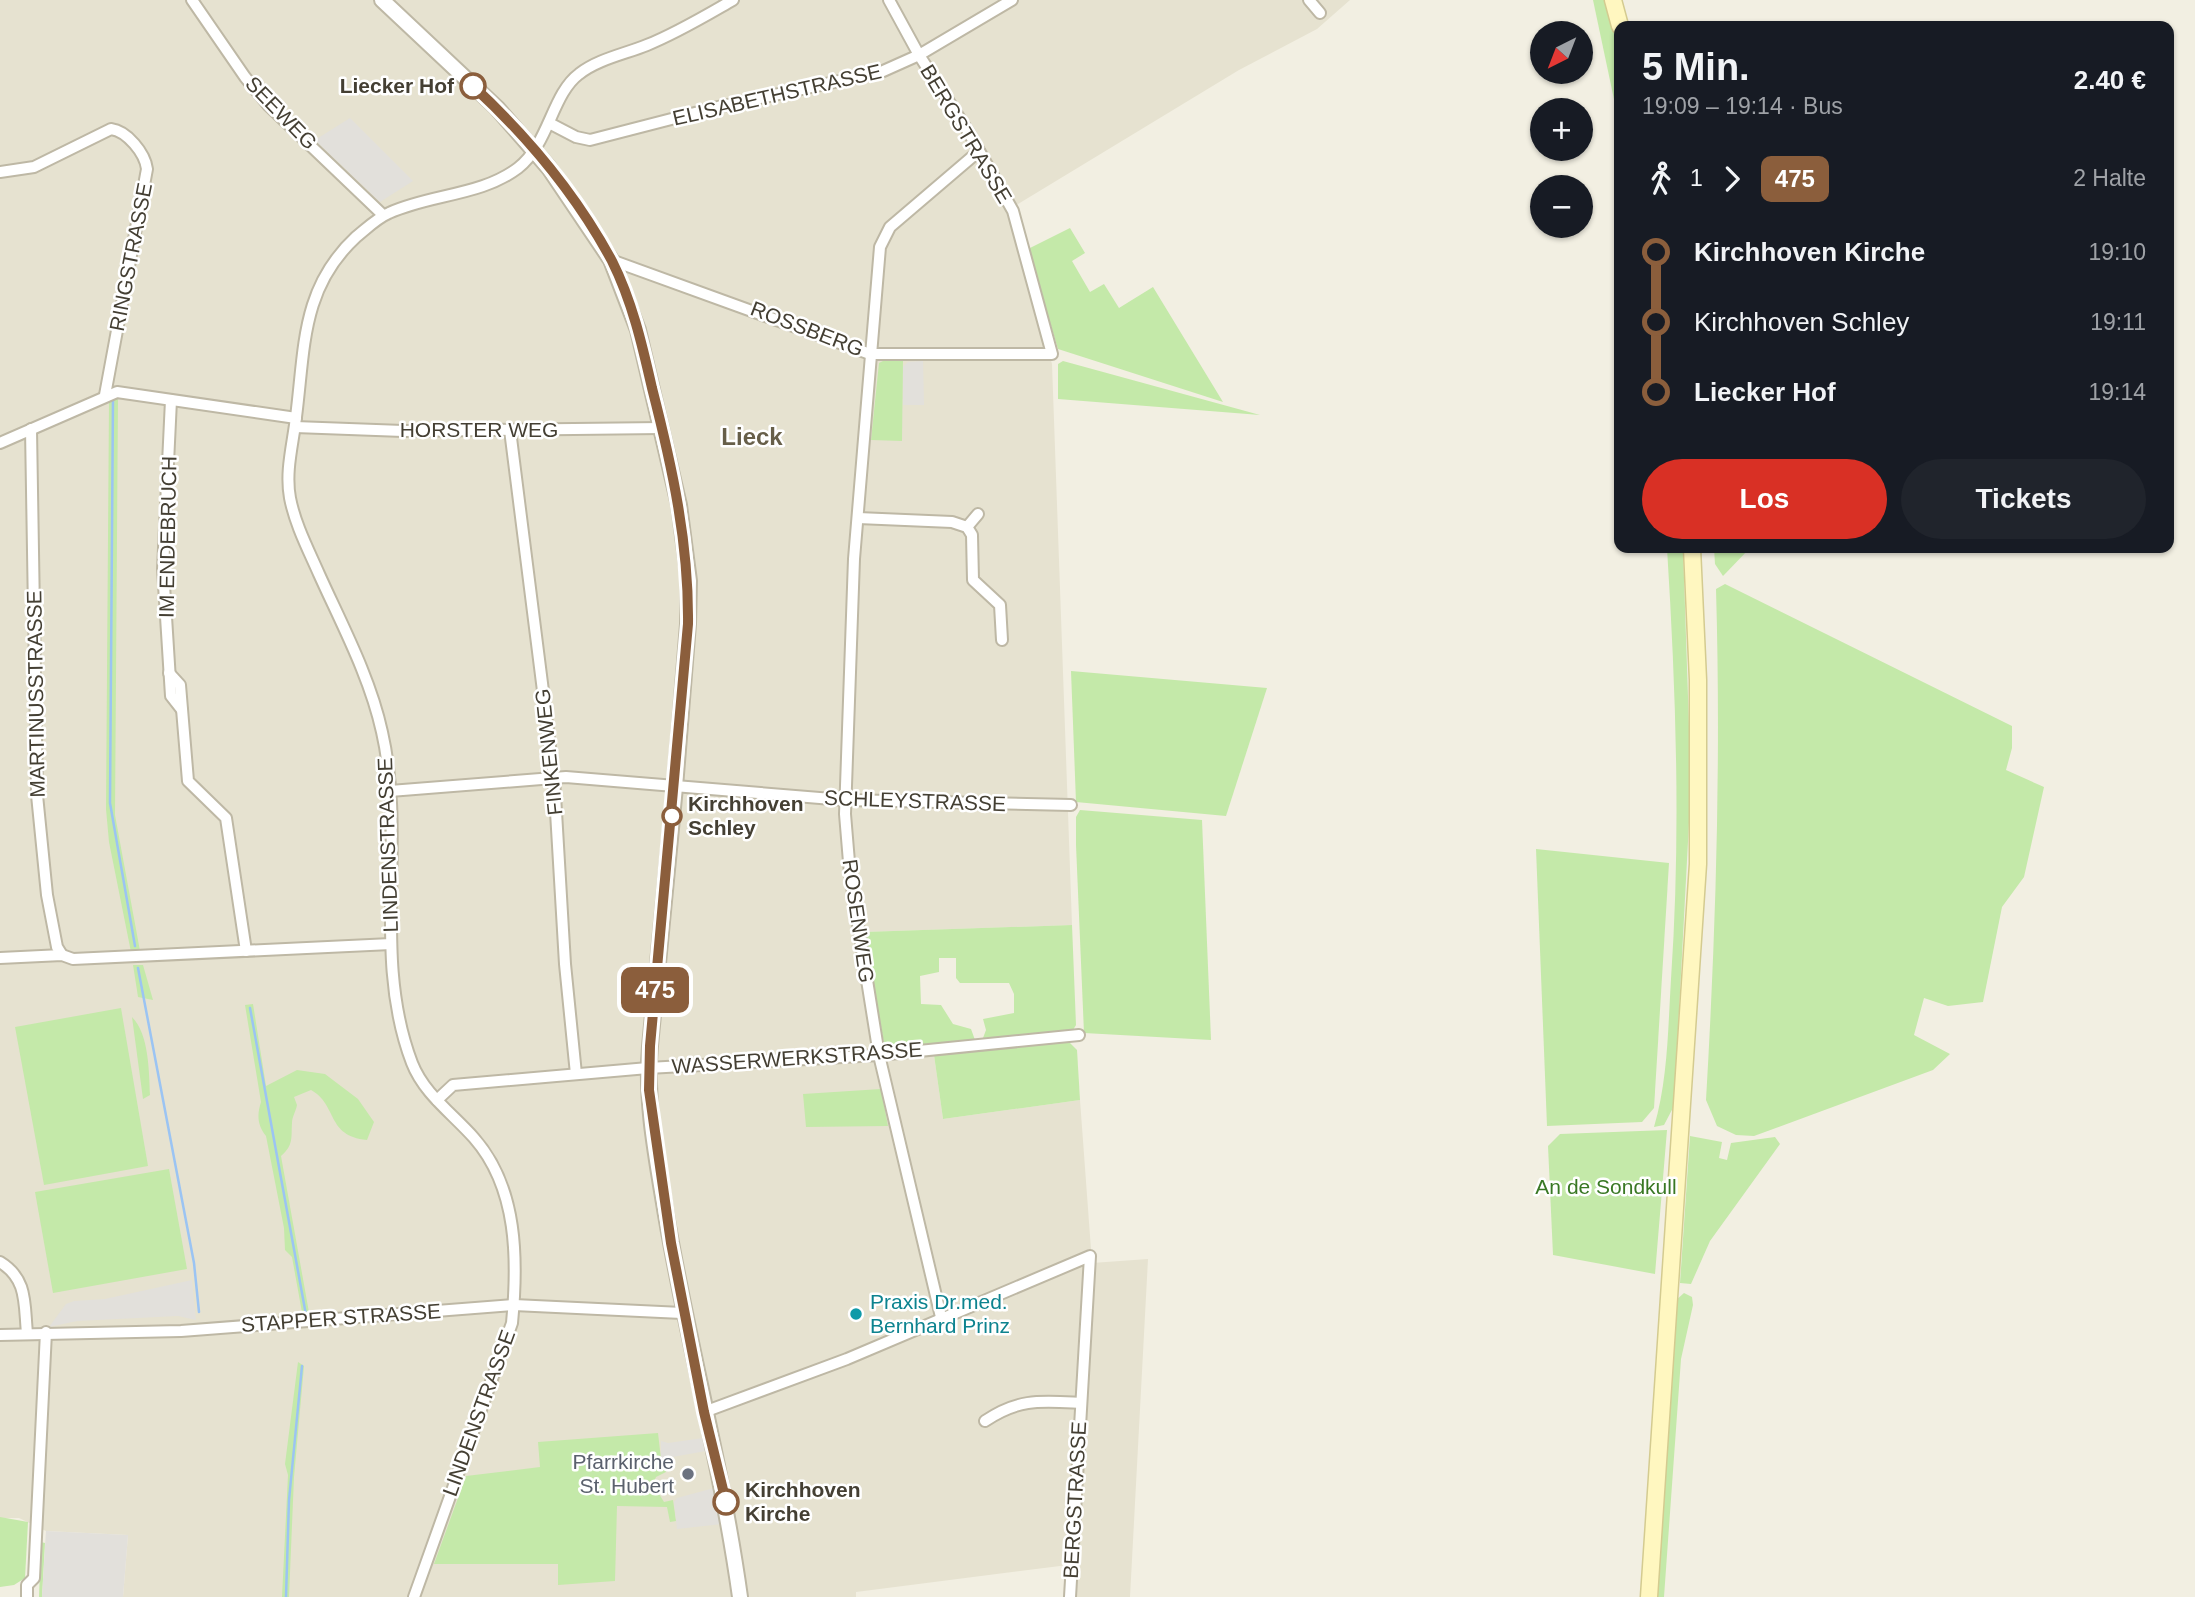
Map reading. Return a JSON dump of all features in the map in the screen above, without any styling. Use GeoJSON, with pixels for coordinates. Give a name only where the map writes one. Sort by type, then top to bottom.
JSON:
{"type":"FeatureCollection","features":[{"type":"Feature","properties":{"kind":"main road"},"geometry":{"type":"LineString","coordinates":[[1613,0],[1619,21]]}},
{"type":"Feature","properties":{"kind":"main road"},"geometry":{"type":"LineString","coordinates":[[1649,1597],[1698,864],[1698,680],[1692,553]]}},
{"type":"Feature","properties":{"kind":"street","name":"SEEWEG"},"geometry":{"type":"LineString","coordinates":[[192,0],[245,78],[269,106],[383,215]]}},
{"type":"Feature","properties":{"kind":"street"},"geometry":{"type":"LineString","coordinates":[[382,0],[497,108],[569,194],[611,260],[633,312],[662,428],[679,505],[689,581],[675,788],[648,1068],[663,1197],[682,1313],[728,1511],[740,1597]]}},
{"type":"Feature","properties":{"kind":"street","name":"LINDENSTRASSE"},"geometry":{"type":"LineString","coordinates":[[414,1597],[502,1355],[514,1305],[512,1229],[504,1189],[494,1165],[476,1140],[422,1082],[412,1063],[392,972],[390,791],[382,729],[365,679],[294,514],[289,484],[305,343],[318,286],[335,259],[383,215],[474,190],[502,178],[523,165],[551,124],[566,89],[579,74],[652,43],[733,0]]}},
{"type":"Feature","properties":{"kind":"street","name":"BERGSTRASSE"},"geometry":{"type":"LineString","coordinates":[[889,0],[1013,211],[1052,354]]}},
{"type":"Feature","properties":{"kind":"street","name":"ELISABETHSTRASSE"},"geometry":{"type":"LineString","coordinates":[[551,124],[590,140],[718,107],[881,72],[919,55],[1012,0]]}},
{"type":"Feature","properties":{"kind":"street"},"geometry":{"type":"LineString","coordinates":[[1309,0],[1320,13]]}},
{"type":"Feature","properties":{"kind":"street","name":"RINGSTRASSE"},"geometry":{"type":"LineString","coordinates":[[0,172],[34,167],[111,129],[124,134],[144,158],[147,169],[105,395]]}},
{"type":"Feature","properties":{"kind":"street","name":"ROSENWEG"},"geometry":{"type":"LineString","coordinates":[[941,1318],[879,1055],[850,874],[844,800],[858,517],[876,274],[886,232],[979,151]]}},
{"type":"Feature","properties":{"kind":"street","name":"ROSSBERG"},"geometry":{"type":"LineString","coordinates":[[611,260],[818,332],[870,354],[1052,354]]}},
{"type":"Feature","properties":{"kind":"street","name":"HORSTER WEG"},"geometry":{"type":"LineString","coordinates":[[0,443],[117,392],[296,422],[510,430],[662,428]]}},
{"type":"Feature","properties":{"kind":"street","name":"IM ENDEBRUCH"},"geometry":{"type":"LineString","coordinates":[[171,400],[163,569],[169,673],[180,685],[188,781],[226,818],[246,951]]}},
{"type":"Feature","properties":{"kind":"street","name":"MARTINUSSTRASSE"},"geometry":{"type":"LineString","coordinates":[[30,429],[37,784],[42,865],[57,947],[62,955]]}},
{"type":"Feature","properties":{"kind":"street","name":"FINKENWEG"},"geometry":{"type":"LineString","coordinates":[[510,430],[554,778],[565,964],[576,1074]]}},
{"type":"Feature","properties":{"kind":"street"},"geometry":{"type":"LineString","coordinates":[[967,527],[978,514]]}},
{"type":"Feature","properties":{"kind":"street"},"geometry":{"type":"LineString","coordinates":[[858,517],[952,522],[967,527],[972,535],[973,580],[1000,605],[1002,640]]}},
{"type":"Feature","properties":{"kind":"street","name":"SCHLEYSTRASSE"},"geometry":{"type":"LineString","coordinates":[[390,791],[554,778],[844,800],[1071,805]]}},
{"type":"Feature","properties":{"kind":"street"},"geometry":{"type":"LineString","coordinates":[[0,958],[62,955],[73,960],[391,944]]}},
{"type":"Feature","properties":{"kind":"street","name":"WASSERWERKSTRASSE"},"geometry":{"type":"LineString","coordinates":[[437,1100],[453,1085],[648,1068],[879,1055],[1079,1035]]}},
{"type":"Feature","properties":{"kind":"street","name":"BERGSTRASSE"},"geometry":{"type":"LineString","coordinates":[[941,1318],[1090,1256],[1088,1329],[1070,1597]]}},
{"type":"Feature","properties":{"kind":"street"},"geometry":{"type":"LineString","coordinates":[[0,1262],[18,1276],[22,1286],[27,1333]]}},
{"type":"Feature","properties":{"kind":"street","name":"STAPPER STRASSE"},"geometry":{"type":"LineString","coordinates":[[0,1335],[181,1331],[514,1305],[682,1313]]}},
{"type":"Feature","properties":{"kind":"street"},"geometry":{"type":"LineString","coordinates":[[704,1412],[812,1373],[941,1318]]}},
{"type":"Feature","properties":{"kind":"street"},"geometry":{"type":"LineString","coordinates":[[27,1597],[27,1586],[34,1578],[46,1332]]}},
{"type":"Feature","properties":{"kind":"street","name":"BERGSTRASSE"},"geometry":{"type":"LineString","coordinates":[[985,1422],[1002,1410],[1032,1400],[1081,1403]]}},
{"type":"Feature","properties":{"kind":"shaded area"},"geometry":{"type":"Polygon","coordinates":[[[0,0],[1350,0],[1317,29],[1239,70],[1010,209],[1052,364],[1072,925],[864,932],[876,1063],[934,1055],[943,1119],[1080,1100],[1092,1263],[1148,1259],[1130,1597],[1066,1597],[1068,1565],[856,1592],[856,1597],[123,1597],[128,1535],[46,1531],[19,1518],[0,1518],[0,0]]]}},
{"type":"Feature","properties":{"kind":"shaded area"},"geometry":{"type":"Polygon","coordinates":[[[350,118],[413,181],[380,202],[315,140],[350,118]]]}},
{"type":"Feature","properties":{"kind":"shaded area"},"geometry":{"type":"Polygon","coordinates":[[[923,361],[924,405],[903,405],[903,367],[908,362],[923,361]]]}},
{"type":"Feature","properties":{"kind":"shaded area"},"geometry":{"type":"Polygon","coordinates":[[[192,1280],[196,1320],[178,1316],[77,1321],[49,1327],[66,1304],[74,1301],[105,1299],[192,1280]]]}},
{"type":"Feature","properties":{"kind":"shaded area"},"geometry":{"type":"Polygon","coordinates":[[[703,1438],[706,1451],[661,1459],[661,1441],[668,1443],[703,1438]]]}},
{"type":"Feature","properties":{"kind":"shaded area"},"geometry":{"type":"Polygon","coordinates":[[[714,1488],[722,1524],[677,1529],[674,1502],[677,1498],[714,1488]]]}},
{"type":"Feature","properties":{"kind":"shaded area"},"geometry":{"type":"Polygon","coordinates":[[[46,1531],[128,1535],[123,1597],[42,1597],[46,1531]]]}},
{"type":"Feature","properties":{"kind":"green space"},"geometry":{"type":"Polygon","coordinates":[[[1593,0],[1606,0],[1614,33],[1614,99],[1593,0]]]}},
{"type":"Feature","properties":{"kind":"green space"},"geometry":{"type":"Polygon","coordinates":[[[1070,228],[1085,253],[1072,261],[1090,292],[1104,284],[1119,308],[1153,287],[1223,402],[1058,349],[1028,249],[1070,228]]]}},
{"type":"Feature","properties":{"kind":"green space"},"geometry":{"type":"Polygon","coordinates":[[[903,361],[902,441],[871,440],[879,363],[903,361]]]}},
{"type":"Feature","properties":{"kind":"green space"},"geometry":{"type":"Polygon","coordinates":[[[1063,361],[1260,415],[1058,399],[1058,364],[1063,361]]]}},
{"type":"Feature","properties":{"kind":"green space"},"geometry":{"type":"Polygon","coordinates":[[[118,399],[115,815],[140,951],[131,952],[109,842],[106,809],[109,400],[118,399]]]}},
{"type":"Feature","properties":{"kind":"green space"},"geometry":{"type":"Polygon","coordinates":[[[1667,553],[1683,553],[1691,785],[1674,1106],[1664,1125],[1654,1127],[1667,1053],[1674,925],[1677,817],[1667,553]]]}},
{"type":"Feature","properties":{"kind":"green space"},"geometry":{"type":"Polygon","coordinates":[[[1714,553],[1745,553],[1723,576],[1715,564],[1714,553]]]}},
{"type":"Feature","properties":{"kind":"green space"},"geometry":{"type":"Polygon","coordinates":[[[1725,584],[2012,726],[2012,748],[2006,770],[2044,787],[2024,877],[2002,907],[1983,1002],[1948,1006],[1924,998],[1914,1035],[1950,1054],[1933,1070],[1754,1136],[1736,1135],[1717,1126],[1706,1100],[1717,844],[1716,589],[1725,584]]]}},
{"type":"Feature","properties":{"kind":"green space"},"geometry":{"type":"Polygon","coordinates":[[[1071,671],[1267,688],[1226,816],[1076,802],[1071,671]]]}},
{"type":"Feature","properties":{"kind":"green space"},"geometry":{"type":"Polygon","coordinates":[[[1080,810],[1202,820],[1211,1040],[1084,1033],[1076,845],[1076,817],[1080,810]]]}},
{"type":"Feature","properties":{"kind":"green space"},"geometry":{"type":"Polygon","coordinates":[[[1536,849],[1669,863],[1654,1108],[1642,1122],[1547,1126],[1536,849]]]}},
{"type":"Feature","properties":{"kind":"green space"},"geometry":{"type":"Polygon","coordinates":[[[1072,925],[1076,1025],[1073,1030],[983,1038],[986,1030],[983,1019],[1014,1013],[1014,994],[1009,983],[960,983],[956,978],[956,958],[939,958],[939,972],[920,976],[921,1004],[941,1005],[953,1024],[971,1029],[975,1040],[891,1052],[885,1049],[864,932],[1072,925]]]}},
{"type":"Feature","properties":{"kind":"green space"},"geometry":{"type":"Polygon","coordinates":[[[133,965],[143,965],[153,1000],[138,997],[133,965]]]}},
{"type":"Feature","properties":{"kind":"green space"},"geometry":{"type":"Polygon","coordinates":[[[253,1004],[266,1086],[297,1070],[325,1074],[358,1099],[374,1122],[367,1140],[354,1137],[338,1126],[319,1096],[311,1090],[294,1097],[297,1105],[292,1121],[291,1141],[281,1156],[310,1318],[303,1318],[292,1257],[285,1250],[284,1228],[266,1136],[259,1119],[261,1102],[245,1005],[253,1004]]]}},
{"type":"Feature","properties":{"kind":"green space"},"geometry":{"type":"Polygon","coordinates":[[[121,1008],[148,1166],[44,1185],[15,1027],[121,1008]]]}},
{"type":"Feature","properties":{"kind":"green space"},"geometry":{"type":"Polygon","coordinates":[[[132,1017],[142,1033],[147,1053],[150,1095],[143,1099],[132,1017]]]}},
{"type":"Feature","properties":{"kind":"green space"},"geometry":{"type":"Polygon","coordinates":[[[1068,1041],[1077,1050],[1080,1100],[943,1119],[934,1055],[1068,1041]]]}},
{"type":"Feature","properties":{"kind":"green space"},"geometry":{"type":"Polygon","coordinates":[[[881,1089],[888,1126],[806,1127],[803,1094],[881,1089]]]}},
{"type":"Feature","properties":{"kind":"green space","name":"An de Sondkull"},"geometry":{"type":"Polygon","coordinates":[[[1667,1130],[1655,1274],[1553,1255],[1548,1146],[1560,1134],[1667,1130]]]}},
{"type":"Feature","properties":{"kind":"green space"},"geometry":{"type":"Polygon","coordinates":[[[1690,1136],[1722,1142],[1719,1158],[1727,1160],[1731,1143],[1775,1137],[1780,1144],[1710,1241],[1691,1284],[1680,1283],[1690,1136]]]}},
{"type":"Feature","properties":{"kind":"green space"},"geometry":{"type":"Polygon","coordinates":[[[169,1169],[187,1269],[53,1293],[35,1192],[169,1169]]]}},
{"type":"Feature","properties":{"kind":"green space"},"geometry":{"type":"Polygon","coordinates":[[[1684,1293],[1692,1297],[1693,1305],[1681,1359],[1664,1597],[1656,1597],[1675,1301],[1684,1293]]]}},
{"type":"Feature","properties":{"kind":"green space"},"geometry":{"type":"Polygon","coordinates":[[[298,1362],[304,1366],[294,1477],[289,1597],[282,1597],[288,1475],[285,1464],[298,1362]]]}},
{"type":"Feature","properties":{"kind":"green space"},"geometry":{"type":"Polygon","coordinates":[[[658,1433],[661,1459],[672,1457],[673,1463],[665,1466],[666,1472],[656,1477],[653,1484],[664,1502],[673,1500],[676,1521],[670,1522],[667,1507],[617,1506],[615,1581],[558,1585],[558,1564],[434,1564],[466,1476],[540,1467],[538,1442],[658,1433]]]}},
{"type":"Feature","properties":{"kind":"green space"},"geometry":{"type":"Polygon","coordinates":[[[0,1517],[28,1522],[25,1578],[14,1585],[0,1587],[0,1517]]]}},
{"type":"Feature","properties":{"kind":"green space"},"geometry":{"type":"Polygon","coordinates":[[[41,1542],[45,1543],[42,1597],[39,1597],[41,1542]]]}},
{"type":"Feature","properties":{"kind":"waterway"},"geometry":{"type":"LineString","coordinates":[[113,398],[110,803],[135,946]]}},
{"type":"Feature","properties":{"kind":"waterway"},"geometry":{"type":"LineString","coordinates":[[138,968],[194,1263],[199,1312]]}},
{"type":"Feature","properties":{"kind":"waterway"},"geometry":{"type":"LineString","coordinates":[[250,1008],[306,1315]]}},
{"type":"Feature","properties":{"kind":"waterway"},"geometry":{"type":"LineString","coordinates":[[286,1597],[289,1500],[302,1366]]}},
{"type":"Feature","properties":{"kind":"bus line","name":"475"},"geometry":{"type":"LineString","coordinates":[[473,86],[497,108],[549,168],[611,260],[638,330],[679,505],[689,581],[688,624],[648,1068],[649,1090],[682,1313],[726,1502]]}},
{"type":"Feature","properties":{"kind":"place","name":"Liecker Hof"},"geometry":{"type":"Point","coordinates":[473,86]}},
{"type":"Feature","properties":{"kind":"place","name":"Kirchhoven Schley"},"geometry":{"type":"Point","coordinates":[672,816]}},
{"type":"Feature","properties":{"kind":"place","name":"Praxis Dr.med. Bernhard Prinz"},"geometry":{"type":"Point","coordinates":[856,1314]}},
{"type":"Feature","properties":{"kind":"place","name":"Pfarrkirche St. Hubert"},"geometry":{"type":"Point","coordinates":[688,1474]}},
{"type":"Feature","properties":{"kind":"place","name":"Kirchhoven Kirche"},"geometry":{"type":"Point","coordinates":[726,1502]}},
{"type":"Feature","properties":{"kind":"district","name":"Lieck"},"geometry":{"type":"Point","coordinates":[752,437]}}]}
